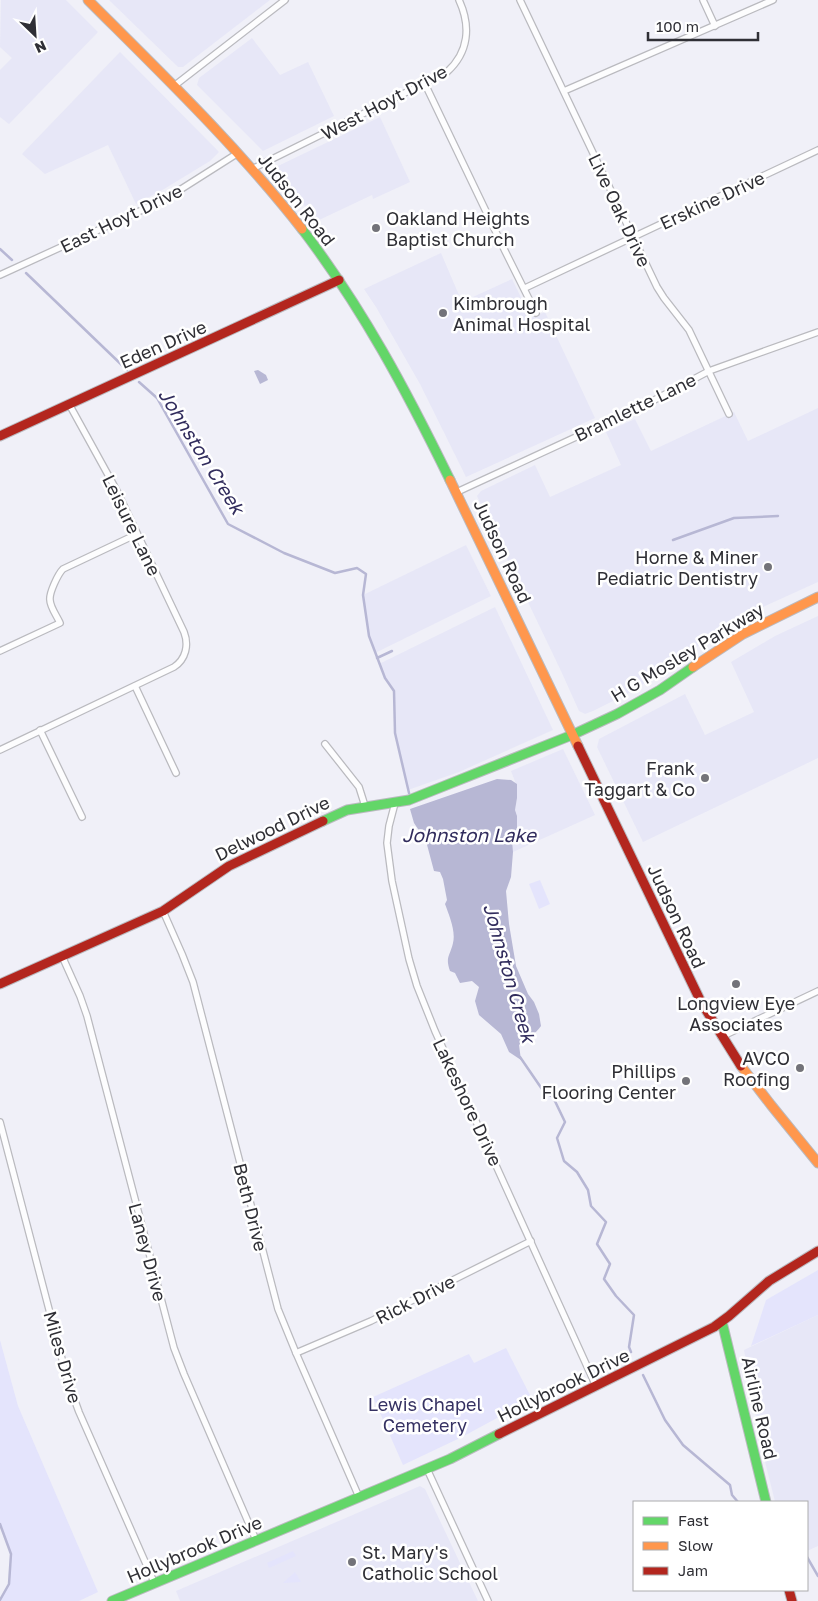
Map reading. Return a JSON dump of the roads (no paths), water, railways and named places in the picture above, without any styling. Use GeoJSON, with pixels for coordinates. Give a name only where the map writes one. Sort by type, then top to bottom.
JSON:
{"type":"FeatureCollection","features":[{"type":"Feature","properties":{"kind":"main road","name":"Judson Road"},"geometry":{"type":"LineString","coordinates":[[88,0],[238,153],[297,224],[339,280],[391,363],[422,422],[690,982],[721,1037],[753,1083],[818,1163]]}},
{"type":"Feature","properties":{"kind":"main road","name":"Eden Drive"},"geometry":{"type":"LineString","coordinates":[[0,436],[339,280]]}},
{"type":"Feature","properties":{"kind":"main road","name":"H G Mosley Parkway"},"geometry":{"type":"LineString","coordinates":[[572,735],[639,702],[743,634],[818,597]]}},
{"type":"Feature","properties":{"kind":"main road","name":"Delwood Drive"},"geometry":{"type":"LineString","coordinates":[[0,984],[163,911],[182,900],[222,870],[337,814],[365,806],[395,803],[417,797],[572,735]]}},
{"type":"Feature","properties":{"kind":"main road","name":"Hollybrook Drive"},"geometry":{"type":"LineString","coordinates":[[112,1601],[427,1469],[705,1332],[722,1322],[769,1281],[818,1250]]}},
{"type":"Feature","properties":{"kind":"main road","name":"Airline Road"},"geometry":{"type":"LineString","coordinates":[[722,1322],[766,1501]]}},
{"type":"Feature","properties":{"kind":"street"},"geometry":{"type":"LineString","coordinates":[[174,86],[285,0]]}},
{"type":"Feature","properties":{"kind":"street","name":"West Hoyt Drive"},"geometry":{"type":"LineString","coordinates":[[252,169],[447,72],[462,52],[466,35],[466,23],[459,0]]}},
{"type":"Feature","properties":{"kind":"street","name":"Live Oak Drive"},"geometry":{"type":"LineString","coordinates":[[520,0],[658,290],[688,327],[728,414]]}},
{"type":"Feature","properties":{"kind":"street"},"geometry":{"type":"LineString","coordinates":[[703,0],[715,26]]}},
{"type":"Feature","properties":{"kind":"street"},"geometry":{"type":"LineString","coordinates":[[564,92],[772,0]]}},
{"type":"Feature","properties":{"kind":"street"},"geometry":{"type":"LineString","coordinates":[[426,84],[536,313]]}},
{"type":"Feature","properties":{"kind":"street","name":"Erskine Drive"},"geometry":{"type":"LineString","coordinates":[[525,288],[818,150]]}},
{"type":"Feature","properties":{"kind":"street","name":"East Hoyt Drive"},"geometry":{"type":"LineString","coordinates":[[0,276],[164,200],[238,153]]}},
{"type":"Feature","properties":{"kind":"street","name":"Bramlette Lane"},"geometry":{"type":"LineString","coordinates":[[457,492],[632,410],[708,372],[818,332]]}},
{"type":"Feature","properties":{"kind":"street","name":"Leisure Lane"},"geometry":{"type":"LineString","coordinates":[[69,404],[113,484],[186,638],[186,649],[183,659],[177,665],[135,686]]}},
{"type":"Feature","properties":{"kind":"street"},"geometry":{"type":"LineString","coordinates":[[0,651],[60,623],[50,602],[50,597],[58,576],[63,569],[137,534]]}},
{"type":"Feature","properties":{"kind":"street"},"geometry":{"type":"LineString","coordinates":[[0,750],[135,686],[176,773]]}},
{"type":"Feature","properties":{"kind":"street"},"geometry":{"type":"LineString","coordinates":[[40,730],[82,817]]}},
{"type":"Feature","properties":{"kind":"street"},"geometry":{"type":"LineString","coordinates":[[325,744],[360,787],[365,806]]}},
{"type":"Feature","properties":{"kind":"street","name":"Lakeshore Drive"},"geometry":{"type":"LineString","coordinates":[[395,803],[389,826],[388,854],[402,934],[413,973],[436,1031],[596,1386]]}},
{"type":"Feature","properties":{"kind":"street","name":"Beth Drive"},"geometry":{"type":"LineString","coordinates":[[163,911],[193,982],[276,1301],[296,1353],[359,1497]]}},
{"type":"Feature","properties":{"kind":"street","name":"Laney Drive"},"geometry":{"type":"LineString","coordinates":[[62,956],[87,1016],[177,1357],[256,1540]]}},
{"type":"Feature","properties":{"kind":"street"},"geometry":{"type":"LineString","coordinates":[[721,1037],[818,991]]}},
{"type":"Feature","properties":{"kind":"street","name":"Miles Drive"},"geometry":{"type":"LineString","coordinates":[[0,1122],[69,1387],[154,1582]]}},
{"type":"Feature","properties":{"kind":"street","name":"Rick Drive"},"geometry":{"type":"LineString","coordinates":[[296,1353],[371,1321],[532,1241]]}},
{"type":"Feature","properties":{"kind":"street"},"geometry":{"type":"LineString","coordinates":[[427,1469],[488,1601]]}},
{"type":"Feature","properties":{"kind":"water"},"geometry":{"type":"Polygon","coordinates":[[[258,370],[266,375],[268,380],[260,384],[254,371],[258,370]]]}},
{"type":"Feature","properties":{"kind":"water","name":"Johnston Lake"},"geometry":{"type":"Polygon","coordinates":[[[497,779],[511,780],[517,784],[515,810],[517,828],[512,840],[511,877],[506,891],[509,924],[516,966],[539,1014],[541,1026],[519,1045],[521,1060],[509,1052],[501,1034],[479,1015],[475,1001],[479,987],[472,981],[460,983],[455,973],[450,971],[448,959],[454,933],[445,904],[447,900],[443,879],[440,872],[434,871],[426,841],[414,823],[410,809],[497,779]]]}},
{"type":"Feature","properties":{"kind":"waterway","name":"Johnston Creek"},"geometry":{"type":"LineString","coordinates":[[0,249],[12,260]]}},
{"type":"Feature","properties":{"kind":"waterway","name":"Johnston Creek"},"geometry":{"type":"LineString","coordinates":[[26,273],[127,370]]}},
{"type":"Feature","properties":{"kind":"waterway","name":"Johnston Creek"},"geometry":{"type":"LineString","coordinates":[[139,382],[157,398],[228,524],[284,553],[335,573],[357,568],[366,574],[363,595],[369,636],[385,678],[394,691],[395,733],[409,793]]}},
{"type":"Feature","properties":{"kind":"waterway"},"geometry":{"type":"LineString","coordinates":[[673,540],[734,518],[778,516]]}},
{"type":"Feature","properties":{"kind":"waterway"},"geometry":{"type":"LineString","coordinates":[[377,658],[392,651]]}},
{"type":"Feature","properties":{"kind":"waterway","name":"Johnston Creek"},"geometry":{"type":"LineString","coordinates":[[520,1057],[544,1092],[553,1097],[565,1122],[557,1138],[564,1161],[577,1172],[588,1190],[591,1206],[606,1222],[597,1244],[610,1264],[604,1279],[616,1296],[634,1315],[629,1347],[631,1352]]}},
{"type":"Feature","properties":{"kind":"waterway","name":"Johnston Creek"},"geometry":{"type":"LineString","coordinates":[[643,1375],[665,1420],[683,1445],[730,1485],[732,1495],[737,1501]]}},
{"type":"Feature","properties":{"kind":"waterway"},"geometry":{"type":"LineString","coordinates":[[0,1524],[11,1554],[9,1584],[0,1600]]}},
{"type":"Feature","properties":{"kind":"waterway","name":"Johnston Creek"},"geometry":{"type":"LineString","coordinates":[[808,1559],[818,1576]]}},
{"type":"Feature","properties":{"kind":"place","name":"Oakland Heights Baptist Church"},"geometry":{"type":"Point","coordinates":[376,228]}},
{"type":"Feature","properties":{"kind":"place","name":"Kimbrough Animal Hospital"},"geometry":{"type":"Point","coordinates":[443,313]}},
{"type":"Feature","properties":{"kind":"place","name":"Horne & Miner Pediatric Dentistry"},"geometry":{"type":"Point","coordinates":[768,567]}},
{"type":"Feature","properties":{"kind":"place","name":"Frank Taggart & Co"},"geometry":{"type":"Point","coordinates":[705,778]}},
{"type":"Feature","properties":{"kind":"place","name":"Longview Eye Associates"},"geometry":{"type":"Point","coordinates":[736,984]}},
{"type":"Feature","properties":{"kind":"place","name":"AVCO Roofing"},"geometry":{"type":"Point","coordinates":[800,1068]}},
{"type":"Feature","properties":{"kind":"place","name":"Phillips Flooring Center"},"geometry":{"type":"Point","coordinates":[686,1081]}},
{"type":"Feature","properties":{"kind":"place","name":"St. Mary's Catholic School"},"geometry":{"type":"Point","coordinates":[352,1562]}},
{"type":"Feature","properties":{"kind":"park label","name":"Lewis Chapel Cemetery"},"geometry":{"type":"Point","coordinates":[425,1414]}}]}
